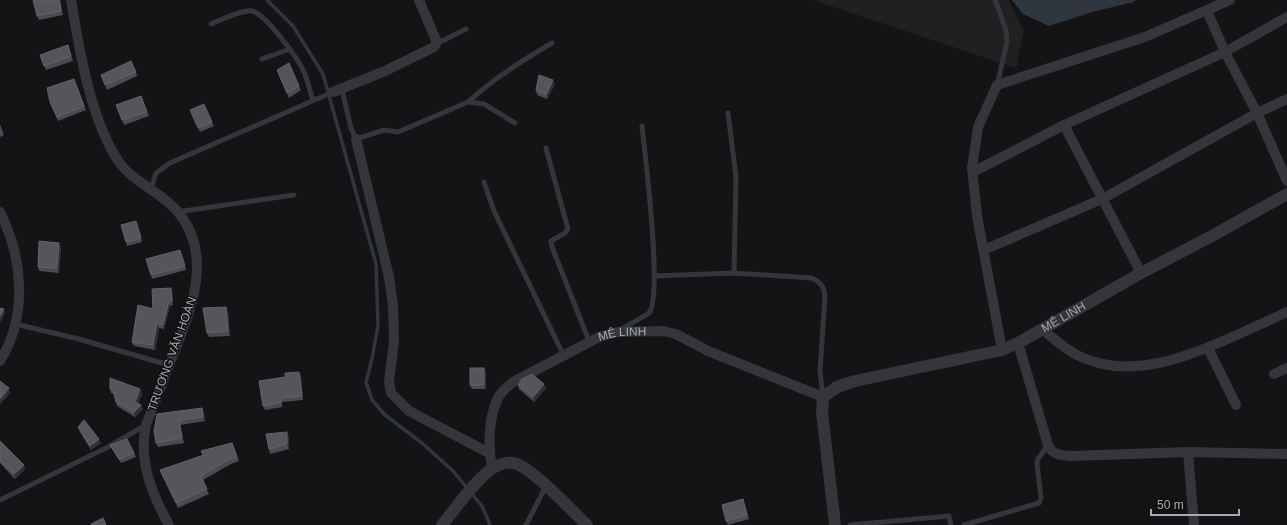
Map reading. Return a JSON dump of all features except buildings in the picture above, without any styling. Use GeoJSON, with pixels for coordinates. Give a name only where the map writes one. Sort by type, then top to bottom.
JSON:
{"type":"FeatureCollection","features":[{"type":"Feature","properties":{"kind":"street","name":"TRƯƠNG VĂN HOÀN"},"geometry":{"type":"LineString","coordinates":[[72,0],[82,64],[100,124],[117,160],[134,177],[165,198],[178,212],[191,234],[195,252],[196,287],[189,315],[146,425],[143,453],[148,480],[169,525]]}},
{"type":"Feature","properties":{"kind":"street"},"geometry":{"type":"LineString","coordinates":[[338,91],[398,65],[429,50],[436,44],[419,0]]}},
{"type":"Feature","properties":{"kind":"street"},"geometry":{"type":"LineString","coordinates":[[1002,350],[977,216],[973,172],[978,127],[997,85],[1145,37],[1230,0]]}},
{"type":"Feature","properties":{"kind":"street"},"geometry":{"type":"LineString","coordinates":[[1207,11],[1225,52],[1257,113],[1287,181]]}},
{"type":"Feature","properties":{"kind":"street"},"geometry":{"type":"LineString","coordinates":[[973,172],[1064,125],[1225,52],[1287,17]]}},
{"type":"Feature","properties":{"kind":"street"},"geometry":{"type":"LineString","coordinates":[[984,250],[1102,199],[1257,113],[1287,99]]}},
{"type":"Feature","properties":{"kind":"street"},"geometry":{"type":"LineString","coordinates":[[1064,125],[1141,273]]}},
{"type":"Feature","properties":{"kind":"street"},"geometry":{"type":"LineString","coordinates":[[356,139],[389,277],[393,306],[394,341],[389,377],[391,393],[409,411],[489,453]]}},
{"type":"Feature","properties":{"kind":"street","name":"MÊ LINH"},"geometry":{"type":"LineString","coordinates":[[492,468],[489,453],[492,416],[498,398],[512,382],[589,340],[618,332],[649,330],[676,334],[708,351],[823,397],[837,387],[855,381],[1002,350],[1018,343],[1141,273],[1287,194]]}},
{"type":"Feature","properties":{"kind":"street"},"geometry":{"type":"LineString","coordinates":[[0,212],[11,236],[18,265],[19,307],[15,324],[0,361]]}},
{"type":"Feature","properties":{"kind":"street"},"geometry":{"type":"LineString","coordinates":[[1042,329],[1059,343],[1079,356],[1119,366],[1157,364],[1208,348],[1287,312]]}},
{"type":"Feature","properties":{"kind":"street"},"geometry":{"type":"LineString","coordinates":[[1018,343],[1048,445],[1050,451],[1054,453],[1071,456],[1188,452],[1287,454]]}},
{"type":"Feature","properties":{"kind":"street"},"geometry":{"type":"LineString","coordinates":[[1208,348],[1236,405]]}},
{"type":"Feature","properties":{"kind":"street"},"geometry":{"type":"LineString","coordinates":[[1274,374],[1287,368]]}},
{"type":"Feature","properties":{"kind":"street"},"geometry":{"type":"LineString","coordinates":[[823,397],[822,412],[835,525]]}},
{"type":"Feature","properties":{"kind":"street"},"geometry":{"type":"LineString","coordinates":[[1188,452],[1194,525]]}},
{"type":"Feature","properties":{"kind":"street"},"geometry":{"type":"LineString","coordinates":[[442,525],[482,477],[492,468],[504,464],[514,463],[527,469],[587,525]]}},
{"type":"Feature","properties":{"kind":"lane"},"geometry":{"type":"LineString","coordinates":[[995,0],[1006,30],[1007,42],[997,85]]}},
{"type":"Feature","properties":{"kind":"lane"},"geometry":{"type":"LineString","coordinates":[[211,24],[245,11],[252,11],[271,27],[290,49],[304,73],[313,100]]}},
{"type":"Feature","properties":{"kind":"lane"},"geometry":{"type":"LineString","coordinates":[[436,44],[466,29]]}},
{"type":"Feature","properties":{"kind":"lane"},"geometry":{"type":"LineString","coordinates":[[151,189],[156,173],[170,163],[319,97],[338,91],[356,139],[384,130],[398,132],[468,102],[485,86],[507,70],[552,43]]}},
{"type":"Feature","properties":{"kind":"lane"},"geometry":{"type":"LineString","coordinates":[[262,59],[290,49]]}},
{"type":"Feature","properties":{"kind":"lane"},"geometry":{"type":"LineString","coordinates":[[468,102],[484,104],[515,122]]}},
{"type":"Feature","properties":{"kind":"lane"},"geometry":{"type":"LineString","coordinates":[[728,113],[736,182],[734,273]]}},
{"type":"Feature","properties":{"kind":"lane"},"geometry":{"type":"LineString","coordinates":[[618,332],[635,320],[649,313],[653,306],[654,276],[649,196],[642,126]]}},
{"type":"Feature","properties":{"kind":"lane"},"geometry":{"type":"LineString","coordinates":[[546,148],[568,229],[565,233],[551,241],[552,247],[589,340]]}},
{"type":"Feature","properties":{"kind":"lane"},"geometry":{"type":"LineString","coordinates":[[484,182],[494,211],[563,354]]}},
{"type":"Feature","properties":{"kind":"lane"},"geometry":{"type":"LineString","coordinates":[[178,212],[294,195]]}},
{"type":"Feature","properties":{"kind":"lane"},"geometry":{"type":"LineString","coordinates":[[654,276],[734,273],[812,278],[819,282],[824,288],[825,296],[820,371],[823,397]]}},
{"type":"Feature","properties":{"kind":"lane"},"geometry":{"type":"LineString","coordinates":[[15,324],[75,338],[169,365]]}},
{"type":"Feature","properties":{"kind":"lane"},"geometry":{"type":"LineString","coordinates":[[0,500],[106,448],[146,425]]}},
{"type":"Feature","properties":{"kind":"lane"},"geometry":{"type":"LineString","coordinates":[[964,525],[1039,503],[1041,498],[1037,463],[1038,459],[1048,445]]}},
{"type":"Feature","properties":{"kind":"lane"},"geometry":{"type":"LineString","coordinates":[[526,525],[546,486]]}},
{"type":"Feature","properties":{"kind":"lane"},"geometry":{"type":"LineString","coordinates":[[850,525],[949,516],[951,525]]}},
{"type":"Feature","properties":{"kind":"shaded area"},"geometry":{"type":"Polygon","coordinates":[[[813,0],[1009,0],[1024,31],[1016,68],[813,0]]]}},
{"type":"Feature","properties":{"kind":"shaded area"},"geometry":{"type":"Polygon","coordinates":[[[1012,0],[1136,0],[1134,2],[1092,12],[1049,26],[1023,14],[1012,0]]]}},
{"type":"Feature","properties":{"kind":"waterway"},"geometry":{"type":"LineString","coordinates":[[267,0],[293,26],[323,74],[376,264],[378,325],[366,382],[372,400],[385,415],[422,443],[453,471],[482,506],[490,525]]}}]}
